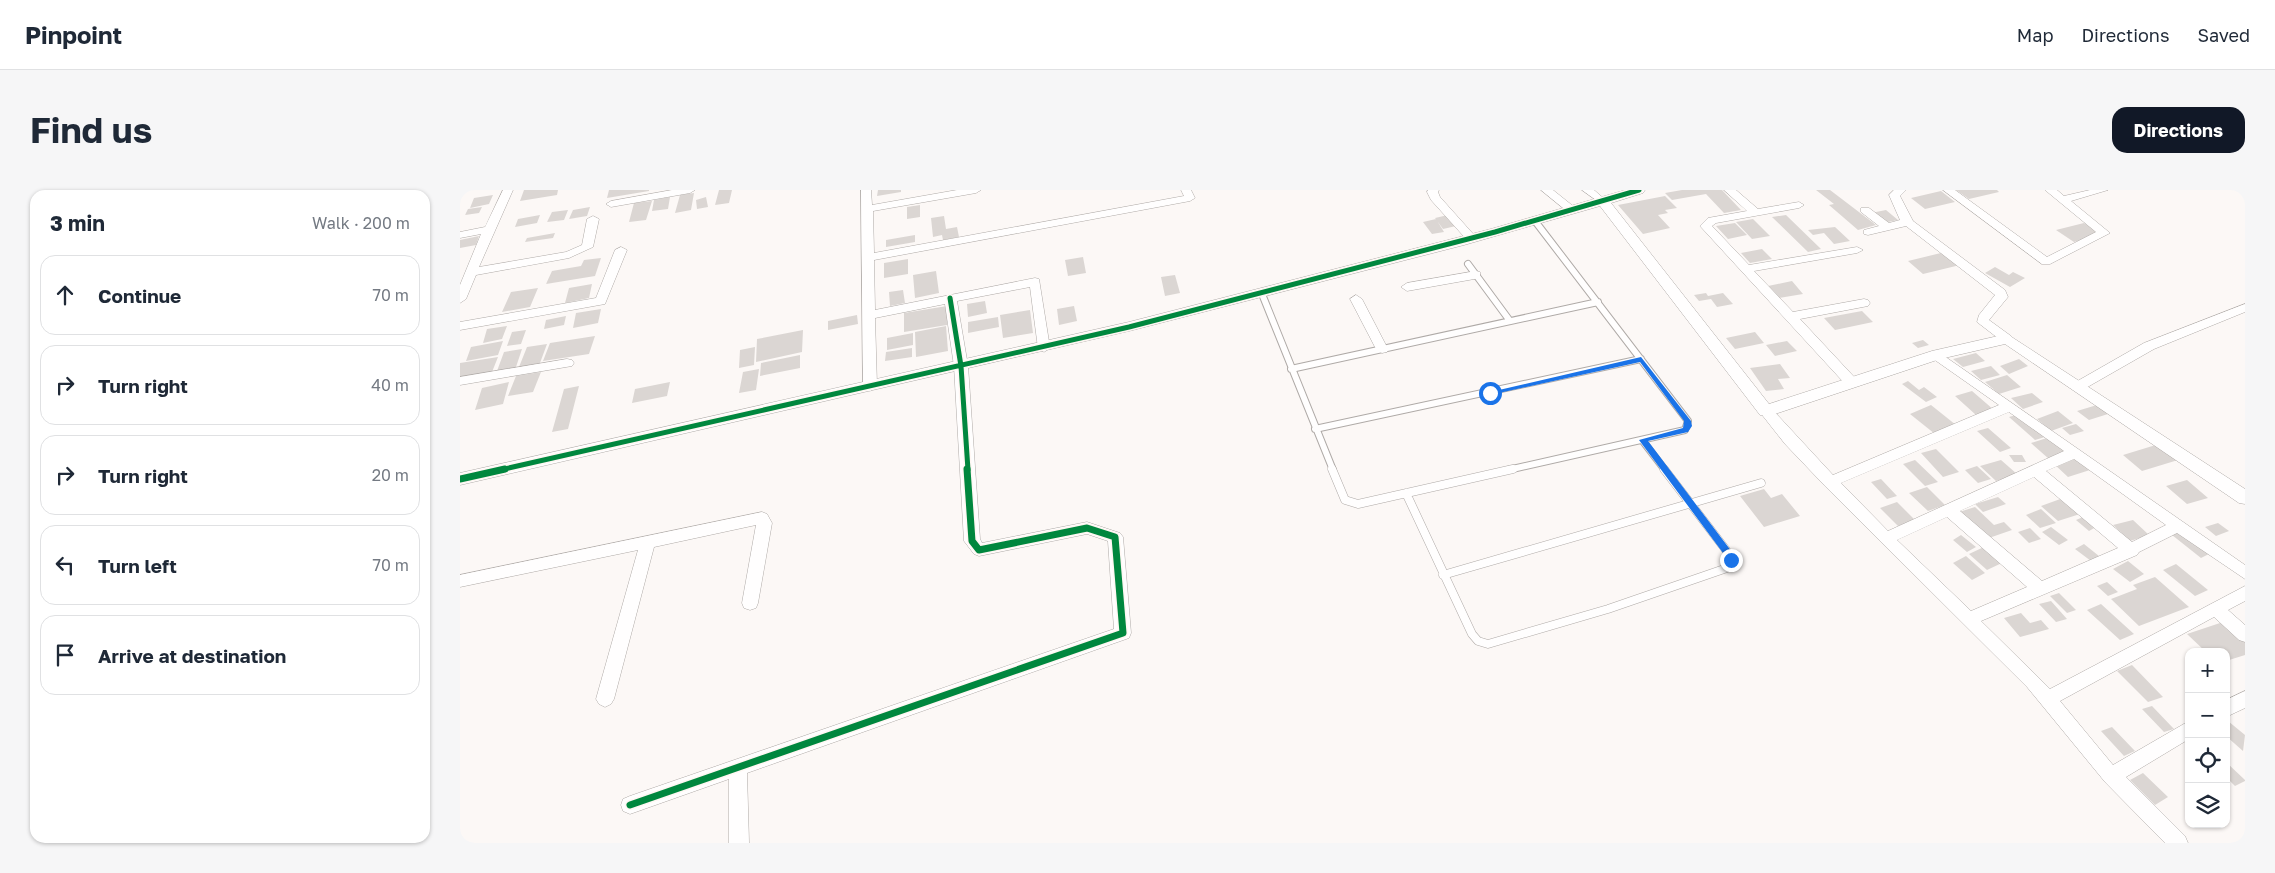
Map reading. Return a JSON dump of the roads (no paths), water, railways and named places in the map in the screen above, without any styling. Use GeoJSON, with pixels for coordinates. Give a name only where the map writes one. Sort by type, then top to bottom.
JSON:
{"type":"FeatureCollection","features":[{"type":"Feature","properties":{"kind":"street"},"geometry":{"type":"LineString","coordinates":[[460,299],[488,229],[508,190]]}},
{"type":"Feature","properties":{"kind":"street"},"geometry":{"type":"LineString","coordinates":[[611,204],[690,190]]}},
{"type":"Feature","properties":{"kind":"street"},"geometry":{"type":"LineString","coordinates":[[866,190],[870,386]]}},
{"type":"Feature","properties":{"kind":"street"},"geometry":{"type":"LineString","coordinates":[[867,209],[976,190]]}},
{"type":"Feature","properties":{"kind":"street"},"geometry":{"type":"LineString","coordinates":[[866,258],[1190,198],[1186,190]]}},
{"type":"Feature","properties":{"kind":"street"},"geometry":{"type":"LineString","coordinates":[[1434,190],[1432,192],[1435,198],[1471,238]]}},
{"type":"Feature","properties":{"kind":"street"},"geometry":{"type":"LineString","coordinates":[[1546,190],[1572,210]]}},
{"type":"Feature","properties":{"kind":"street"},"geometry":{"type":"LineString","coordinates":[[1587,190],[1603,202],[1766,411],[1830,482],[2033,682],[2111,776],[2178,843]]}},
{"type":"Feature","properties":{"kind":"street"},"geometry":{"type":"LineString","coordinates":[[460,479],[1044,348],[1262,294],[1535,221],[1639,190]]}},
{"type":"Feature","properties":{"kind":"street"},"geometry":{"type":"LineString","coordinates":[[1729,190],[1756,213]]}},
{"type":"Feature","properties":{"kind":"street"},"geometry":{"type":"LineString","coordinates":[[1901,190],[1894,195],[1908,222],[2001,293],[2002,297],[1983,318],[1983,322],[2245,498]]}},
{"type":"Feature","properties":{"kind":"street"},"geometry":{"type":"LineString","coordinates":[[1948,190],[2046,262],[2104,234],[2050,190]]}},
{"type":"Feature","properties":{"kind":"street"},"geometry":{"type":"LineString","coordinates":[[2062,200],[2102,190]]}},
{"type":"Feature","properties":{"kind":"street"},"geometry":{"type":"LineString","coordinates":[[1799,205],[1712,220],[1706,226],[1852,383]]}},
{"type":"Feature","properties":{"kind":"street"},"geometry":{"type":"LineString","coordinates":[[1865,210],[1887,227]]}},
{"type":"Feature","properties":{"kind":"street"},"geometry":{"type":"LineString","coordinates":[[471,272],[568,255],[587,247],[593,219]]}},
{"type":"Feature","properties":{"kind":"street"},"geometry":{"type":"LineString","coordinates":[[1868,232],[1908,222]]}},
{"type":"Feature","properties":{"kind":"street"},"geometry":{"type":"LineString","coordinates":[[460,235],[488,229]]}},
{"type":"Feature","properties":{"kind":"street"},"geometry":{"type":"LineString","coordinates":[[460,326],[600,301],[621,250]]}},
{"type":"Feature","properties":{"kind":"street"},"geometry":{"type":"LineString","coordinates":[[1745,269],[1857,250]]}},
{"type":"Feature","properties":{"kind":"street"},"geometry":{"type":"LineString","coordinates":[[1408,287],[1476,275]]}},
{"type":"Feature","properties":{"kind":"street"},"geometry":{"type":"LineString","coordinates":[[868,315],[1035,282],[1044,348]]}},
{"type":"Feature","properties":{"kind":"street"},"geometry":{"type":"LineString","coordinates":[[630,805],[1123,633],[1115,537],[1087,528],[979,550],[972,541],[961,366],[950,298]]}},
{"type":"Feature","properties":{"kind":"street"},"geometry":{"type":"LineString","coordinates":[[1356,299],[1382,349]]}},
{"type":"Feature","properties":{"kind":"street"},"geometry":{"type":"LineString","coordinates":[[1790,317],[1864,303]]}},
{"type":"Feature","properties":{"kind":"street"},"geometry":{"type":"LineString","coordinates":[[2080,386],[2149,346],[2245,308]]}},
{"type":"Feature","properties":{"kind":"street"},"geometry":{"type":"LineString","coordinates":[[1766,411],[1937,354],[2007,339]]}},
{"type":"Feature","properties":{"kind":"street"},"geometry":{"type":"LineString","coordinates":[[1937,354],[2245,573]]}},
{"type":"Feature","properties":{"kind":"street"},"geometry":{"type":"LineString","coordinates":[[460,381],[567,363]]}},
{"type":"Feature","properties":{"kind":"street"},"geometry":{"type":"LineString","coordinates":[[1830,482],[2010,406]]}},
{"type":"Feature","properties":{"kind":"street"},"geometry":{"type":"LineString","coordinates":[[1886,539],[2074,452]]}},
{"type":"Feature","properties":{"kind":"street"},"geometry":{"type":"LineString","coordinates":[[2035,470],[2132,551]]}},
{"type":"Feature","properties":{"kind":"street"},"geometry":{"type":"LineString","coordinates":[[1949,510],[2038,588]]}},
{"type":"Feature","properties":{"kind":"street"},"geometry":{"type":"LineString","coordinates":[[460,581],[648,540],[762,518],[764,523],[750,603]]}},
{"type":"Feature","properties":{"kind":"street"},"geometry":{"type":"LineString","coordinates":[[1969,619],[2038,588],[2132,551],[2179,526]]}},
{"type":"Feature","properties":{"kind":"street"},"geometry":{"type":"LineString","coordinates":[[605,699],[648,540]]}},
{"type":"Feature","properties":{"kind":"street"},"geometry":{"type":"LineString","coordinates":[[2048,699],[2245,593]]}},
{"type":"Feature","properties":{"kind":"street"},"geometry":{"type":"LineString","coordinates":[[2216,609],[2245,634]]}},
{"type":"Feature","properties":{"kind":"street"},"geometry":{"type":"LineString","coordinates":[[2230,707],[2245,699]]}},
{"type":"Feature","properties":{"kind":"street"},"geometry":{"type":"LineString","coordinates":[[2111,776],[2185,731]]}},
{"type":"Feature","properties":{"kind":"street"},"geometry":{"type":"LineString","coordinates":[[738,767],[739,843]]}},
{"type":"Feature","properties":{"kind":"lane"},"geometry":{"type":"LineString","coordinates":[[1262,294],[1290,369],[1345,500],[1358,504],[1685,430],[1688,426],[1688,421],[1535,221]]}},
{"type":"Feature","properties":{"kind":"lane"},"geometry":{"type":"LineString","coordinates":[[1468,264],[1510,321]]}},
{"type":"Feature","properties":{"kind":"lane"},"geometry":{"type":"LineString","coordinates":[[1290,369],[1598,302]]}},
{"type":"Feature","properties":{"kind":"lane"},"geometry":{"type":"LineString","coordinates":[[1315,429],[1641,359]]}},
{"type":"Feature","properties":{"kind":"lane"},"geometry":{"type":"LineString","coordinates":[[1406,493],[1472,634],[1478,641],[1488,644],[1608,609],[1728,568],[1731,560],[1726,550],[1642,440]]}},
{"type":"Feature","properties":{"kind":"lane"},"geometry":{"type":"LineString","coordinates":[[1443,575],[1761,483]]}}]}
